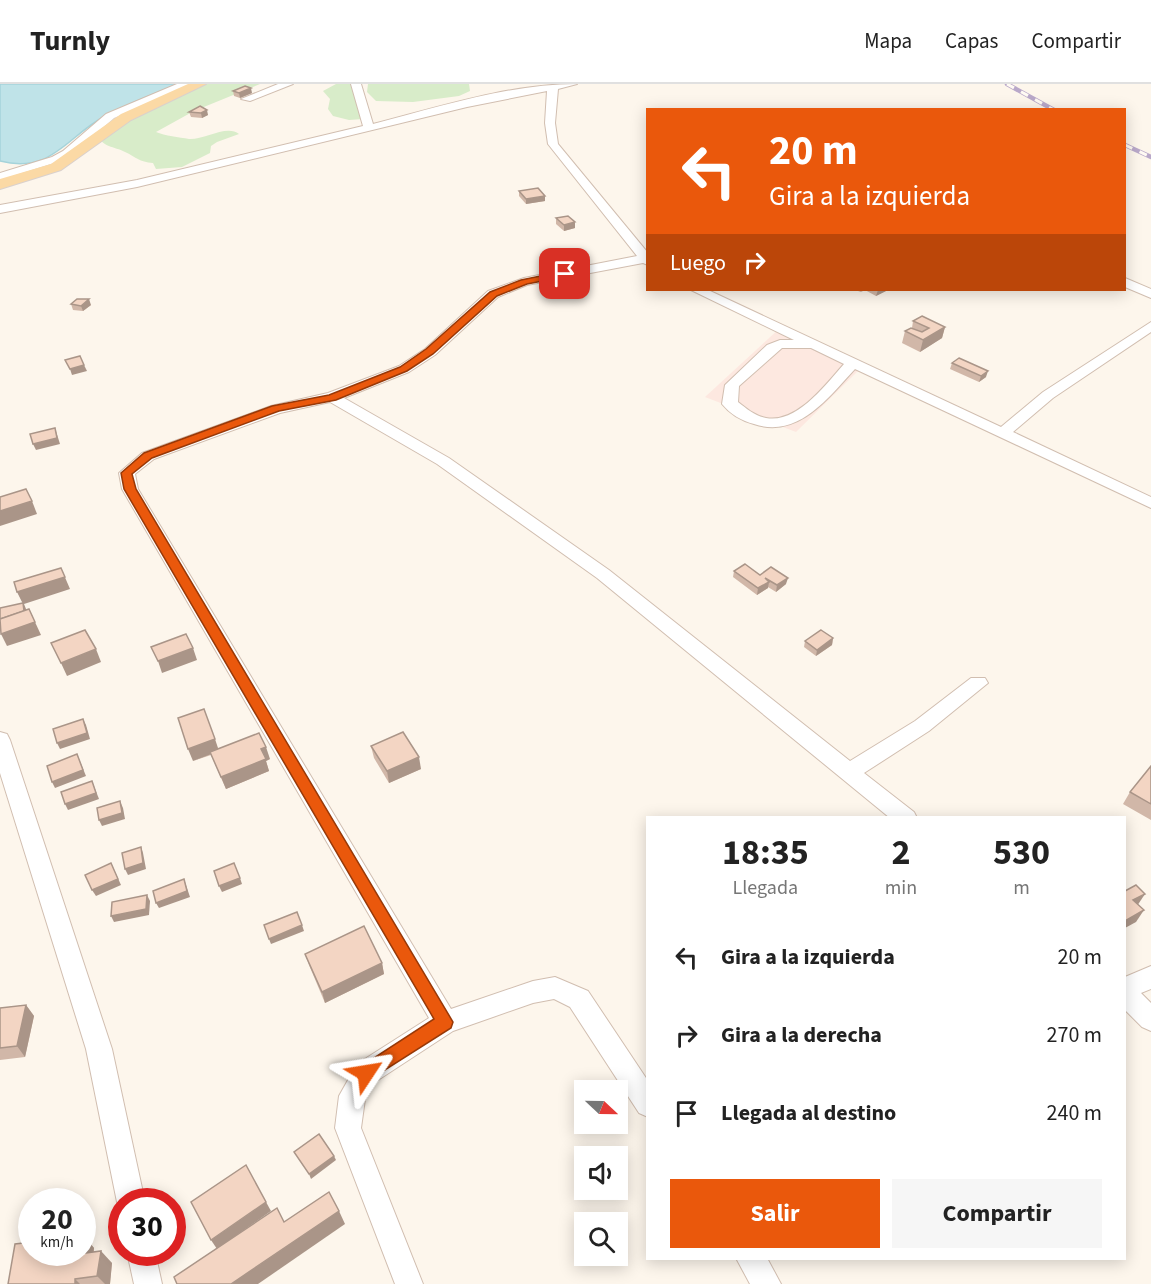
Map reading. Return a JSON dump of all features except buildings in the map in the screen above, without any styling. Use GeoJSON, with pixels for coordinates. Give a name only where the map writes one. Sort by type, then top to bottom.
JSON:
{"type":"FeatureCollection","features":[{"type":"Feature","properties":{"kind":"main road"},"geometry":{"type":"LineString","coordinates":[[0,184],[56,166],[126,117],[199,84]]}},
{"type":"Feature","properties":{"kind":"street"},"geometry":{"type":"LineString","coordinates":[[0,177],[56,159],[67,153],[110,116],[186,84]]}},
{"type":"Feature","properties":{"kind":"street"},"geometry":{"type":"LineString","coordinates":[[246,99],[288,84]]}},
{"type":"Feature","properties":{"kind":"street"},"geometry":{"type":"LineString","coordinates":[[356,84],[369,128]]}},
{"type":"Feature","properties":{"kind":"street"},"geometry":{"type":"LineString","coordinates":[[0,210],[50,203],[198,171],[485,99],[554,85],[572,84]]}},
{"type":"Feature","properties":{"kind":"street"},"geometry":{"type":"LineString","coordinates":[[554,85],[550,123],[553,144],[566,163],[646,258]]}},
{"type":"Feature","properties":{"kind":"street"},"geometry":{"type":"LineString","coordinates":[[445,1022],[130,489],[126,473],[148,456],[255,416],[332,397],[404,369],[430,352],[493,294],[524,282],[646,259]]}},
{"type":"Feature","properties":{"kind":"street"},"geometry":{"type":"LineString","coordinates":[[1126,282],[1151,294]]}},
{"type":"Feature","properties":{"kind":"street"},"geometry":{"type":"LineString","coordinates":[[700,291],[1151,504]]}},
{"type":"Feature","properties":{"kind":"street"},"geometry":{"type":"LineString","coordinates":[[1002,434],[1048,395],[1151,326]]}},
{"type":"Feature","properties":{"kind":"street"},"geometry":{"type":"LineString","coordinates":[[819,347],[780,344],[772,348],[732,385],[730,404],[742,415],[765,422],[783,423],[800,417],[853,363]]}},
{"type":"Feature","properties":{"kind":"street"},"geometry":{"type":"LineString","coordinates":[[332,397],[443,461],[593,567],[904,816]]}},
{"type":"Feature","properties":{"kind":"street"},"geometry":{"type":"LineString","coordinates":[[849,772],[922,726],[978,683]]}},
{"type":"Feature","properties":{"kind":"street"},"geometry":{"type":"LineString","coordinates":[[0,740],[99,1049],[127,1188]]}},
{"type":"Feature","properties":{"kind":"street"},"geometry":{"type":"LineString","coordinates":[[1126,988],[1151,977]]}},
{"type":"Feature","properties":{"kind":"street"},"geometry":{"type":"LineString","coordinates":[[409,1284],[348,1128],[352,1096],[366,1073],[445,1022],[533,992],[555,988],[579,999],[646,1101]]}},
{"type":"Feature","properties":{"kind":"street"},"geometry":{"type":"LineString","coordinates":[[1126,995],[1151,1019]]}},
{"type":"Feature","properties":{"kind":"street"},"geometry":{"type":"LineString","coordinates":[[751,1260],[767,1284]]}},
{"type":"Feature","properties":{"kind":"street"},"geometry":{"type":"LineString","coordinates":[[144,1266],[148,1284]]}},
{"type":"Feature","properties":{"kind":"shaded area"},"geometry":{"type":"Polygon","coordinates":[[[780,328],[861,368],[796,432],[705,397],[780,328]]]}},
{"type":"Feature","properties":{"kind":"green space"},"geometry":{"type":"Polygon","coordinates":[[[203,84],[260,84],[194,111],[156,132],[189,139],[222,131],[234,131],[239,134],[217,142],[211,146],[210,153],[182,167],[156,169],[153,163],[109,146],[100,139],[98,134],[203,84]]]}},
{"type":"Feature","properties":{"kind":"green space"},"geometry":{"type":"Polygon","coordinates":[[[336,84],[355,84],[363,119],[349,120],[333,116],[328,109],[330,99],[323,91],[336,84]]]}},
{"type":"Feature","properties":{"kind":"green space"},"geometry":{"type":"Polygon","coordinates":[[[368,84],[469,84],[470,91],[459,96],[413,102],[376,101],[367,92],[368,84]]]}},
{"type":"Feature","properties":{"kind":"water"},"geometry":{"type":"Polygon","coordinates":[[[0,84],[178,84],[105,116],[46,158],[18,164],[0,161],[0,84]]]}},
{"type":"Feature","properties":{"kind":"railway"},"geometry":{"type":"LineString","coordinates":[[1007,84],[1050,108]]}},
{"type":"Feature","properties":{"kind":"railway"},"geometry":{"type":"LineString","coordinates":[[1126,145],[1151,157]]}},
{"type":"Feature","properties":{"kind":"route"},"geometry":{"type":"LineString","coordinates":[[366,1073],[445,1022],[130,489],[126,473],[148,456],[276,409],[332,397],[404,369],[430,352],[493,294],[524,282],[565,274]]}}]}
